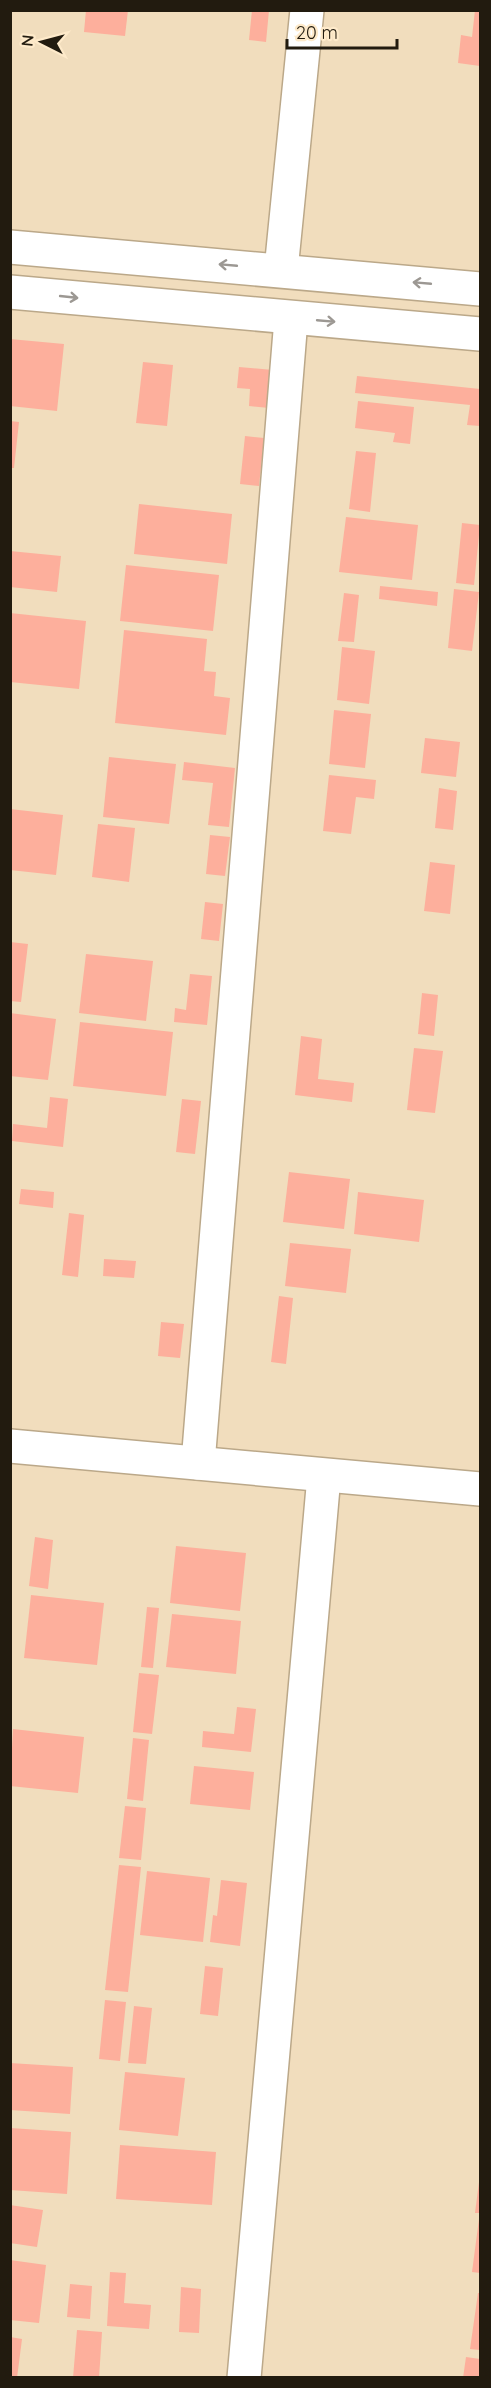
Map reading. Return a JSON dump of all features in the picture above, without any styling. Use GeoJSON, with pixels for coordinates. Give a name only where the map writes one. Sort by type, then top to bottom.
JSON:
{"type":"FeatureCollection","features":[{"type":"Feature","properties":{"kind":"street"},"geometry":{"type":"LineString","coordinates":[[281,270],[307,10]]}},
{"type":"Feature","properties":{"kind":"street"},"geometry":{"type":"LineString","coordinates":[[10,247],[480,289]]}},
{"type":"Feature","properties":{"kind":"street"},"geometry":{"type":"LineString","coordinates":[[10,291],[480,334]]}},
{"type":"Feature","properties":{"kind":"street"},"geometry":{"type":"LineString","coordinates":[[198,1463],[291,318]]}},
{"type":"Feature","properties":{"kind":"street"},"geometry":{"type":"LineString","coordinates":[[10,1446],[480,1489]]}},
{"type":"Feature","properties":{"kind":"street"},"geometry":{"type":"LineString","coordinates":[[244,2378],[324,1476]]}},
{"type":"Feature","properties":{"kind":"building"},"geometry":{"type":"Polygon","coordinates":[[[86,10],[128,10],[125,36],[84,32],[86,10]]]}},
{"type":"Feature","properties":{"kind":"building"},"geometry":{"type":"Polygon","coordinates":[[[252,10],[269,10],[266,42],[249,40],[252,10]]]}},
{"type":"Feature","properties":{"kind":"building"},"geometry":{"type":"Polygon","coordinates":[[[475,10],[480,10],[480,66],[458,63],[461,35],[472,37],[475,10]]]}},
{"type":"Feature","properties":{"kind":"building"},"geometry":{"type":"Polygon","coordinates":[[[10,339],[64,344],[57,411],[10,406],[10,339]]]}},
{"type":"Feature","properties":{"kind":"building"},"geometry":{"type":"Polygon","coordinates":[[[143,362],[173,365],[167,426],[136,423],[143,362]]]}},
{"type":"Feature","properties":{"kind":"building"},"geometry":{"type":"Polygon","coordinates":[[[239,367],[273,370],[269,408],[249,406],[250,389],[237,388],[239,367]]]}},
{"type":"Feature","properties":{"kind":"building"},"geometry":{"type":"Polygon","coordinates":[[[357,376],[480,389],[480,426],[467,425],[470,405],[355,393],[357,376]]]}},
{"type":"Feature","properties":{"kind":"building"},"geometry":{"type":"Polygon","coordinates":[[[358,401],[414,407],[410,444],[393,442],[395,433],[355,428],[358,401]]]}},
{"type":"Feature","properties":{"kind":"building"},"geometry":{"type":"Polygon","coordinates":[[[10,421],[19,422],[14,468],[10,468],[10,421]]]}},
{"type":"Feature","properties":{"kind":"building"},"geometry":{"type":"Polygon","coordinates":[[[245,436],[264,438],[259,486],[240,484],[245,436]]]}},
{"type":"Feature","properties":{"kind":"building"},"geometry":{"type":"Polygon","coordinates":[[[356,451],[376,453],[370,512],[349,509],[356,451]]]}},
{"type":"Feature","properties":{"kind":"building"},"geometry":{"type":"Polygon","coordinates":[[[139,504],[232,514],[227,564],[134,554],[139,504]]]}},
{"type":"Feature","properties":{"kind":"building"},"geometry":{"type":"Polygon","coordinates":[[[346,517],[418,525],[412,580],[339,572],[346,517]]]}},
{"type":"Feature","properties":{"kind":"building"},"geometry":{"type":"Polygon","coordinates":[[[462,523],[480,525],[474,585],[456,583],[462,523]]]}},
{"type":"Feature","properties":{"kind":"building"},"geometry":{"type":"Polygon","coordinates":[[[10,551],[61,556],[57,592],[10,587],[10,551]]]}},
{"type":"Feature","properties":{"kind":"building"},"geometry":{"type":"Polygon","coordinates":[[[126,565],[219,575],[213,631],[120,621],[126,565]]]}},
{"type":"Feature","properties":{"kind":"building"},"geometry":{"type":"Polygon","coordinates":[[[380,586],[438,592],[437,606],[379,599],[380,586]]]}},
{"type":"Feature","properties":{"kind":"building"},"geometry":{"type":"Polygon","coordinates":[[[454,589],[479,592],[472,651],[448,648],[454,589]]]}},
{"type":"Feature","properties":{"kind":"building"},"geometry":{"type":"Polygon","coordinates":[[[344,593],[359,595],[354,642],[338,641],[344,593]]]}},
{"type":"Feature","properties":{"kind":"building"},"geometry":{"type":"Polygon","coordinates":[[[10,613],[86,621],[79,689],[10,682],[10,613]]]}},
{"type":"Feature","properties":{"kind":"building"},"geometry":{"type":"Polygon","coordinates":[[[124,630],[207,639],[204,671],[216,672],[214,696],[230,698],[226,735],[115,723],[124,630]]]}},
{"type":"Feature","properties":{"kind":"building"},"geometry":{"type":"Polygon","coordinates":[[[342,647],[375,651],[369,704],[337,700],[342,647]]]}},
{"type":"Feature","properties":{"kind":"building"},"geometry":{"type":"Polygon","coordinates":[[[334,710],[371,714],[365,768],[329,764],[334,710]]]}},
{"type":"Feature","properties":{"kind":"building"},"geometry":{"type":"Polygon","coordinates":[[[425,738],[460,742],[456,777],[421,773],[425,738]]]}},
{"type":"Feature","properties":{"kind":"building"},"geometry":{"type":"Polygon","coordinates":[[[109,757],[176,764],[169,824],[103,817],[109,757]]]}},
{"type":"Feature","properties":{"kind":"building"},"geometry":{"type":"Polygon","coordinates":[[[184,762],[235,768],[229,827],[208,825],[213,783],[182,780],[184,762]]]}},
{"type":"Feature","properties":{"kind":"building"},"geometry":{"type":"Polygon","coordinates":[[[329,775],[376,780],[374,799],[356,797],[351,834],[323,831],[329,775]]]}},
{"type":"Feature","properties":{"kind":"building"},"geometry":{"type":"Polygon","coordinates":[[[439,788],[457,791],[453,830],[435,828],[439,788]]]}},
{"type":"Feature","properties":{"kind":"building"},"geometry":{"type":"Polygon","coordinates":[[[10,809],[63,815],[56,875],[10,870],[10,809]]]}},
{"type":"Feature","properties":{"kind":"building"},"geometry":{"type":"Polygon","coordinates":[[[98,824],[135,828],[129,882],[92,877],[98,824]]]}},
{"type":"Feature","properties":{"kind":"building"},"geometry":{"type":"Polygon","coordinates":[[[210,835],[230,837],[225,876],[206,874],[210,835]]]}},
{"type":"Feature","properties":{"kind":"building"},"geometry":{"type":"Polygon","coordinates":[[[430,862],[455,865],[450,914],[424,911],[430,862]]]}},
{"type":"Feature","properties":{"kind":"building"},"geometry":{"type":"Polygon","coordinates":[[[205,902],[223,904],[219,941],[201,939],[205,902]]]}},
{"type":"Feature","properties":{"kind":"building"},"geometry":{"type":"Polygon","coordinates":[[[10,942],[28,944],[21,1002],[10,1001],[10,942]]]}},
{"type":"Feature","properties":{"kind":"building"},"geometry":{"type":"Polygon","coordinates":[[[86,954],[153,961],[146,1021],[79,1013],[86,954]]]}},
{"type":"Feature","properties":{"kind":"building"},"geometry":{"type":"Polygon","coordinates":[[[190,974],[212,976],[207,1025],[174,1022],[175,1008],[186,1010],[190,974]]]}},
{"type":"Feature","properties":{"kind":"building"},"geometry":{"type":"Polygon","coordinates":[[[422,993],[438,995],[434,1036],[418,1034],[422,993]]]}},
{"type":"Feature","properties":{"kind":"building"},"geometry":{"type":"Polygon","coordinates":[[[10,1013],[56,1019],[48,1080],[10,1076],[10,1013]]]}},
{"type":"Feature","properties":{"kind":"building"},"geometry":{"type":"Polygon","coordinates":[[[80,1022],[173,1032],[166,1096],[73,1086],[80,1022]]]}},
{"type":"Feature","properties":{"kind":"building"},"geometry":{"type":"Polygon","coordinates":[[[301,1036],[322,1039],[318,1079],[354,1083],[352,1102],[295,1095],[301,1036]]]}},
{"type":"Feature","properties":{"kind":"building"},"geometry":{"type":"Polygon","coordinates":[[[414,1048],[443,1051],[435,1113],[407,1110],[414,1048]]]}},
{"type":"Feature","properties":{"kind":"building"},"geometry":{"type":"Polygon","coordinates":[[[50,1097],[68,1099],[63,1147],[12,1141],[13,1124],[47,1128],[50,1097]]]}},
{"type":"Feature","properties":{"kind":"building"},"geometry":{"type":"Polygon","coordinates":[[[182,1099],[201,1101],[195,1154],[176,1152],[182,1099]]]}},
{"type":"Feature","properties":{"kind":"building"},"geometry":{"type":"Polygon","coordinates":[[[289,1172],[350,1179],[344,1229],[283,1222],[289,1172]]]}},
{"type":"Feature","properties":{"kind":"building"},"geometry":{"type":"Polygon","coordinates":[[[21,1189],[54,1192],[53,1208],[19,1204],[21,1189]]]}},
{"type":"Feature","properties":{"kind":"building"},"geometry":{"type":"Polygon","coordinates":[[[358,1192],[424,1200],[419,1242],[354,1234],[358,1192]]]}},
{"type":"Feature","properties":{"kind":"building"},"geometry":{"type":"Polygon","coordinates":[[[69,1213],[84,1215],[78,1277],[62,1275],[69,1213]]]}},
{"type":"Feature","properties":{"kind":"building"},"geometry":{"type":"Polygon","coordinates":[[[290,1243],[351,1249],[346,1293],[285,1286],[290,1243]]]}},
{"type":"Feature","properties":{"kind":"building"},"geometry":{"type":"Polygon","coordinates":[[[104,1259],[136,1261],[134,1278],[103,1276],[104,1259]]]}},
{"type":"Feature","properties":{"kind":"building"},"geometry":{"type":"Polygon","coordinates":[[[279,1296],[293,1298],[286,1364],[271,1362],[279,1296]]]}},
{"type":"Feature","properties":{"kind":"building"},"geometry":{"type":"Polygon","coordinates":[[[161,1322],[184,1324],[180,1358],[158,1356],[161,1322]]]}},
{"type":"Feature","properties":{"kind":"building"},"geometry":{"type":"Polygon","coordinates":[[[35,1537],[53,1540],[48,1589],[29,1586],[35,1537]]]}},
{"type":"Feature","properties":{"kind":"building"},"geometry":{"type":"Polygon","coordinates":[[[176,1546],[246,1553],[240,1611],[170,1603],[176,1546]]]}},
{"type":"Feature","properties":{"kind":"building"},"geometry":{"type":"Polygon","coordinates":[[[31,1595],[104,1603],[97,1665],[24,1658],[31,1595]]]}},
{"type":"Feature","properties":{"kind":"building"},"geometry":{"type":"Polygon","coordinates":[[[147,1607],[159,1608],[153,1668],[141,1667],[147,1607]]]}},
{"type":"Feature","properties":{"kind":"building"},"geometry":{"type":"Polygon","coordinates":[[[172,1614],[241,1621],[236,1674],[166,1667],[172,1614]]]}},
{"type":"Feature","properties":{"kind":"building"},"geometry":{"type":"Polygon","coordinates":[[[139,1673],[159,1675],[152,1734],[133,1732],[139,1673]]]}},
{"type":"Feature","properties":{"kind":"building"},"geometry":{"type":"Polygon","coordinates":[[[237,1707],[256,1709],[251,1752],[202,1747],[203,1731],[234,1734],[237,1707]]]}},
{"type":"Feature","properties":{"kind":"building"},"geometry":{"type":"Polygon","coordinates":[[[13,1729],[84,1737],[78,1793],[10,1786],[13,1729]]]}},
{"type":"Feature","properties":{"kind":"building"},"geometry":{"type":"Polygon","coordinates":[[[133,1738],[149,1740],[143,1801],[127,1799],[133,1738]]]}},
{"type":"Feature","properties":{"kind":"building"},"geometry":{"type":"Polygon","coordinates":[[[194,1766],[254,1772],[250,1810],[190,1804],[194,1766]]]}},
{"type":"Feature","properties":{"kind":"building"},"geometry":{"type":"Polygon","coordinates":[[[125,1806],[146,1808],[141,1860],[119,1858],[125,1806]]]}},
{"type":"Feature","properties":{"kind":"building"},"geometry":{"type":"Polygon","coordinates":[[[119,1865],[141,1867],[128,1992],[105,1990],[119,1865]]]}},
{"type":"Feature","properties":{"kind":"building"},"geometry":{"type":"Polygon","coordinates":[[[147,1871],[210,1878],[203,1942],[140,1935],[147,1871]]]}},
{"type":"Feature","properties":{"kind":"building"},"geometry":{"type":"Polygon","coordinates":[[[221,1880],[247,1883],[240,1946],[210,1942],[213,1915],[217,1916],[221,1880]]]}},
{"type":"Feature","properties":{"kind":"building"},"geometry":{"type":"Polygon","coordinates":[[[205,1966],[223,1968],[218,2016],[200,2014],[205,1966]]]}},
{"type":"Feature","properties":{"kind":"building"},"geometry":{"type":"Polygon","coordinates":[[[105,2000],[126,2002],[120,2061],[99,2059],[105,2000]]]}},
{"type":"Feature","properties":{"kind":"building"},"geometry":{"type":"Polygon","coordinates":[[[134,2006],[152,2008],[146,2064],[128,2063],[134,2006]]]}},
{"type":"Feature","properties":{"kind":"building"},"geometry":{"type":"Polygon","coordinates":[[[10,2063],[73,2067],[70,2114],[10,2110],[10,2063]]]}},
{"type":"Feature","properties":{"kind":"building"},"geometry":{"type":"Polygon","coordinates":[[[125,2072],[185,2078],[178,2136],[119,2130],[125,2072]]]}},
{"type":"Feature","properties":{"kind":"building"},"geometry":{"type":"Polygon","coordinates":[[[10,2128],[71,2132],[67,2194],[10,2190],[10,2128]]]}},
{"type":"Feature","properties":{"kind":"building"},"geometry":{"type":"Polygon","coordinates":[[[120,2145],[216,2152],[212,2205],[116,2199],[120,2145]]]}},
{"type":"Feature","properties":{"kind":"building"},"geometry":{"type":"Polygon","coordinates":[[[479,2182],[480,2213],[475,2213],[479,2182]]]}},
{"type":"Feature","properties":{"kind":"building"},"geometry":{"type":"Polygon","coordinates":[[[10,2205],[43,2210],[37,2247],[10,2243],[10,2205]]]}},
{"type":"Feature","properties":{"kind":"building"},"geometry":{"type":"Polygon","coordinates":[[[480,2219],[480,2273],[472,2272],[480,2219]]]}},
{"type":"Feature","properties":{"kind":"building"},"geometry":{"type":"Polygon","coordinates":[[[10,2260],[46,2265],[39,2323],[10,2320],[10,2260]]]}},
{"type":"Feature","properties":{"kind":"building"},"geometry":{"type":"Polygon","coordinates":[[[110,2272],[126,2273],[124,2303],[151,2305],[149,2329],[107,2326],[110,2272]]]}},
{"type":"Feature","properties":{"kind":"building"},"geometry":{"type":"Polygon","coordinates":[[[70,2284],[92,2286],[90,2319],[67,2317],[70,2284]]]}},
{"type":"Feature","properties":{"kind":"building"},"geometry":{"type":"Polygon","coordinates":[[[181,2287],[201,2289],[199,2333],[179,2332],[181,2287]]]}},
{"type":"Feature","properties":{"kind":"building"},"geometry":{"type":"Polygon","coordinates":[[[478,2293],[480,2293],[480,2350],[470,2349],[478,2293]]]}},
{"type":"Feature","properties":{"kind":"building"},"geometry":{"type":"Polygon","coordinates":[[[77,2330],[102,2332],[99,2378],[73,2378],[77,2330]]]}},
{"type":"Feature","properties":{"kind":"building"},"geometry":{"type":"Polygon","coordinates":[[[10,2337],[22,2339],[17,2378],[10,2378],[10,2337]]]}},
{"type":"Feature","properties":{"kind":"building"},"geometry":{"type":"Polygon","coordinates":[[[466,2357],[480,2359],[480,2378],[463,2378],[466,2357]]]}}]}
